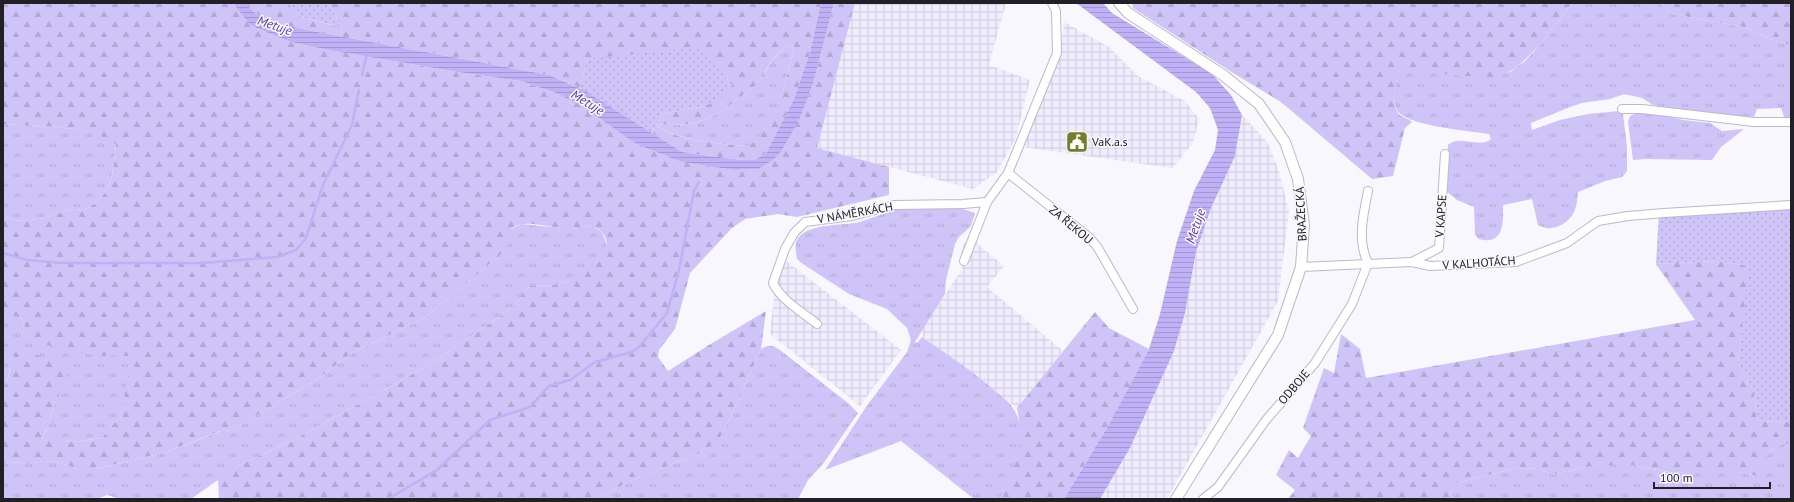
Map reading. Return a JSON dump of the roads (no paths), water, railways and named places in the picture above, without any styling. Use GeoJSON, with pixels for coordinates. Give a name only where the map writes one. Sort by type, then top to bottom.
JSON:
{"type":"FeatureCollection","features":[{"type":"Feature","properties":{"kind":"street"},"geometry":{"type":"LineString","coordinates":[[964,261],[987,202],[1008,173],[1057,53],[1056,12],[1052,3]]}},
{"type":"Feature","properties":{"kind":"street","name":"BRAŽECKÁ"},"geometry":{"type":"LineString","coordinates":[[1118,3],[1128,13],[1223,75],[1259,104],[1284,142],[1298,179],[1304,225],[1301,267],[1278,335],[1176,499]]}},
{"type":"Feature","properties":{"kind":"street"},"geometry":{"type":"LineString","coordinates":[[1622,109],[1642,109],[1754,122],[1791,122]]}},
{"type":"Feature","properties":{"kind":"street","name":"V KAPSE"},"geometry":{"type":"LineString","coordinates":[[1412,262],[1439,248],[1445,154]]}},
{"type":"Feature","properties":{"kind":"street","name":"ZA ŘEKOU"},"geometry":{"type":"LineString","coordinates":[[1008,173],[1090,238],[1098,248],[1133,309]]}},
{"type":"Feature","properties":{"kind":"street"},"geometry":{"type":"LineString","coordinates":[[1368,191],[1360,232],[1363,253],[1368,264]]}},
{"type":"Feature","properties":{"kind":"street","name":"V NÁMĚRKÁCH"},"geometry":{"type":"LineString","coordinates":[[817,324],[776,290],[773,283],[784,249],[794,233],[805,222],[852,216],[894,206],[987,202]]}},
{"type":"Feature","properties":{"kind":"street","name":"V KALHOTÁCH"},"geometry":{"type":"LineString","coordinates":[[1301,267],[1412,262],[1430,266],[1516,262],[1567,243],[1598,221],[1628,216],[1664,213],[1791,205]]}},
{"type":"Feature","properties":{"kind":"street","name":"ODBOJE"},"geometry":{"type":"LineString","coordinates":[[1203,499],[1218,487],[1266,420],[1315,363],[1352,304],[1368,264]]}},
{"type":"Feature","properties":{"kind":"water","name":"Metuje"},"geometry":{"type":"Polygon","coordinates":[[[233,3],[245,3],[254,12],[267,21],[307,30],[549,75],[584,90],[682,152],[741,160],[754,160],[766,153],[794,99],[810,52],[821,3],[834,3],[813,84],[800,118],[782,150],[773,160],[758,169],[734,170],[681,162],[636,144],[582,106],[556,93],[521,81],[328,50],[287,41],[250,25],[233,3]]]}},
{"type":"Feature","properties":{"kind":"water","name":"Metuje"},"geometry":{"type":"Polygon","coordinates":[[[1076,3],[1103,3],[1112,13],[1212,74],[1231,95],[1242,115],[1235,156],[1211,208],[1196,252],[1185,313],[1174,351],[1130,448],[1100,499],[1064,499],[1111,421],[1149,349],[1160,314],[1177,241],[1194,191],[1215,150],[1218,130],[1210,108],[1196,92],[1076,3]]]}},
{"type":"Feature","properties":{"kind":"waterway"},"geometry":{"type":"LineString","coordinates":[[362,75],[367,54]]}},
{"type":"Feature","properties":{"kind":"waterway"},"geometry":{"type":"LineString","coordinates":[[3,253],[27,260],[62,263],[202,263],[277,257],[296,250],[306,238],[323,185],[352,125],[359,90]]}},
{"type":"Feature","properties":{"kind":"waterway"},"geometry":{"type":"LineString","coordinates":[[388,499],[437,470],[490,420],[530,407],[549,386],[570,380],[595,362],[632,352],[640,346],[667,313],[679,270],[694,191],[699,182]]}},
{"type":"Feature","properties":{"kind":"place","name":"VaK.a.s"},"geometry":{"type":"Point","coordinates":[1077,142]}}]}
